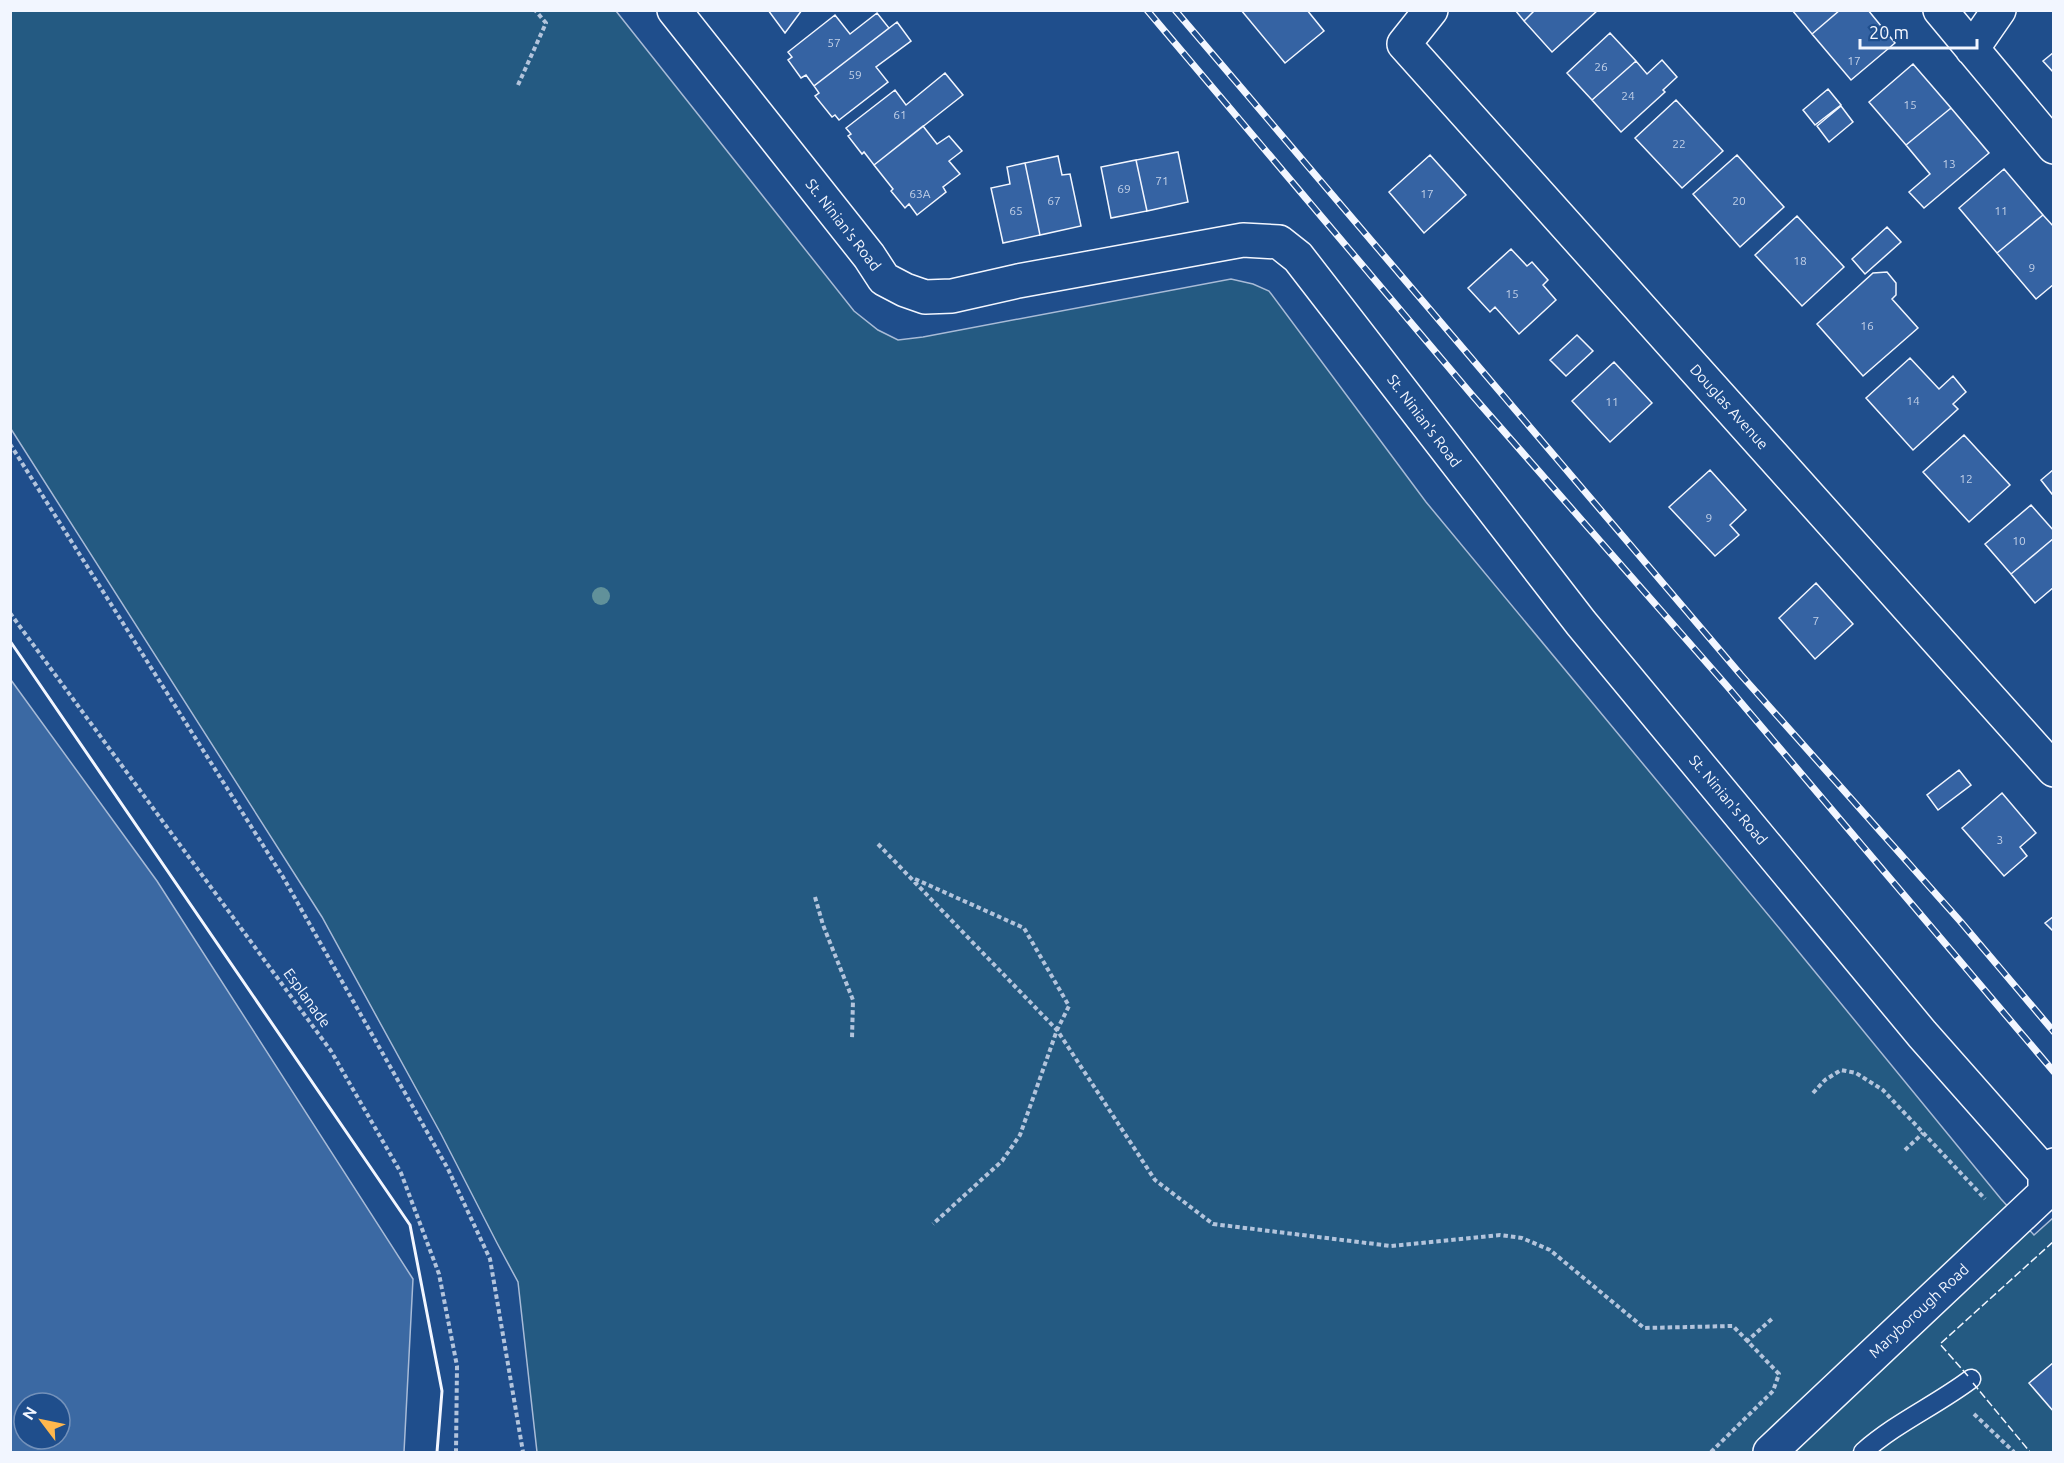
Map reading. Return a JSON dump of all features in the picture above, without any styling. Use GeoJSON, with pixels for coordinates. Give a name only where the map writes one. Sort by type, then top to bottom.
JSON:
{"type":"FeatureCollection","features":[{"type":"Feature","properties":{"kind":"street","name":"St. Ninian's Road"},"geometry":{"type":"LineString","coordinates":[[674,10],[869,256],[884,279],[905,290],[925,297],[952,296],[1018,281],[1243,240],[1279,242],[1298,257],[1581,624],[1922,1034],[2049,1169]]}},
{"type":"Feature","properties":{"kind":"street","name":"Douglas Avenue"},"geometry":{"type":"LineString","coordinates":[[1431,10],[1404,44],[2054,770]]}},
{"type":"Feature","properties":{"kind":"street"},"geometry":{"type":"LineString","coordinates":[[1940,10],[2054,147]]}},
{"type":"Feature","properties":{"kind":"street"},"geometry":{"type":"LineString","coordinates":[[1972,49],[1999,10]]}},
{"type":"Feature","properties":{"kind":"street","name":"Maryborough Road"},"geometry":{"type":"LineString","coordinates":[[1770,1452],[2045,1193],[2049,1169]]}},
{"type":"Feature","properties":{"kind":"lane"},"geometry":{"type":"LineString","coordinates":[[1863,1452],[1909,1417],[1949,1396],[1971,1380]]}},
{"type":"Feature","properties":{"kind":"path"},"geometry":{"type":"LineString","coordinates":[[518,85],[546,23],[535,10]]}},
{"type":"Feature","properties":{"kind":"path"},"geometry":{"type":"LineString","coordinates":[[10,444],[283,877],[448,1169],[490,1260],[523,1452]]}},
{"type":"Feature","properties":{"kind":"path","name":"Esplanade"},"geometry":{"type":"LineString","coordinates":[[10,613],[332,1051],[401,1173],[439,1274],[457,1366],[456,1452]]}},
{"type":"Feature","properties":{"kind":"path"},"geometry":{"type":"LineString","coordinates":[[878,844],[1057,1030],[1155,1180],[1213,1224],[1391,1246],[1500,1235],[1522,1238],[1550,1250],[1644,1328],[1733,1326],[1779,1374],[1773,1391],[1711,1452]]}},
{"type":"Feature","properties":{"kind":"path"},"geometry":{"type":"LineString","coordinates":[[912,878],[1024,928],[1069,1006],[1057,1030],[1020,1135],[1002,1161],[933,1224]]}},
{"type":"Feature","properties":{"kind":"path"},"geometry":{"type":"LineString","coordinates":[[815,897],[853,1000],[852,1039]]}},
{"type":"Feature","properties":{"kind":"path"},"geometry":{"type":"LineString","coordinates":[[1813,1093],[1824,1080],[1841,1070],[1856,1073],[1883,1090],[2010,1226]]}},
{"type":"Feature","properties":{"kind":"path"},"geometry":{"type":"LineString","coordinates":[[1905,1150],[1923,1133]]}},
{"type":"Feature","properties":{"kind":"path"},"geometry":{"type":"LineString","coordinates":[[1746,1342],[1774,1317]]}},
{"type":"Feature","properties":{"kind":"path"},"geometry":{"type":"LineString","coordinates":[[1949,1396],[1973,1414],[2014,1452]]}},
{"type":"Feature","properties":{"kind":"shaded area"},"geometry":{"type":"Polygon","coordinates":[[[11,11],[616,11],[854,311],[878,330],[898,340],[1231,279],[1253,284],[1269,291],[1426,502],[2001,1199],[2034,1235],[2053,1218],[2053,1452],[537,1452],[518,1282],[441,1134],[322,917],[11,429],[11,11]]]}},
{"type":"Feature","properties":{"kind":"shaded area"},"geometry":{"type":"Polygon","coordinates":[[[11,680],[157,881],[413,1279],[404,1452],[11,1452],[11,680]]]}},
{"type":"Feature","properties":{"kind":"building"},"geometry":{"type":"Polygon","coordinates":[[[768,10],[802,10],[785,33],[768,10]]]}},
{"type":"Feature","properties":{"kind":"building"},"geometry":{"type":"Polygon","coordinates":[[[1241,10],[1307,10],[1324,31],[1285,63],[1241,10]]]}},
{"type":"Feature","properties":{"kind":"building"},"geometry":{"type":"Polygon","coordinates":[[[1515,10],[1535,10],[1524,21],[1515,10]]]}},
{"type":"Feature","properties":{"kind":"building"},"geometry":{"type":"Polygon","coordinates":[[[1535,10],[1598,10],[1552,52],[1524,21],[1535,10]]]}},
{"type":"Feature","properties":{"kind":"building"},"geometry":{"type":"Polygon","coordinates":[[[1792,10],[1840,10],[1812,34],[1792,10]]]}},
{"type":"Feature","properties":{"kind":"building"},"geometry":{"type":"Polygon","coordinates":[[[1840,10],[1868,10],[1895,43],[1851,80],[1812,34],[1840,10]]]}},
{"type":"Feature","properties":{"kind":"building"},"geometry":{"type":"Polygon","coordinates":[[[877,13],[889,28],[814,86],[806,75],[801,78],[788,60],[792,57],[788,52],[835,15],[850,34],[877,13]]]}},
{"type":"Feature","properties":{"kind":"building"},"geometry":{"type":"Polygon","coordinates":[[[897,22],[911,41],[876,67],[888,82],[839,120],[835,115],[832,117],[815,96],[819,93],[814,86],[897,22]]]}},
{"type":"Feature","properties":{"kind":"building"},"geometry":{"type":"Polygon","coordinates":[[[1610,33],[1636,61],[1592,100],[1567,73],[1610,33]]]}},
{"type":"Feature","properties":{"kind":"building"},"geometry":{"type":"Polygon","coordinates":[[[2054,52],[2054,73],[2043,61],[2054,52]]]}},
{"type":"Feature","properties":{"kind":"building"},"geometry":{"type":"Polygon","coordinates":[[[1662,60],[1677,77],[1663,90],[1665,92],[1621,132],[1592,100],[1636,61],[1647,74],[1662,60]]]}},
{"type":"Feature","properties":{"kind":"building"},"geometry":{"type":"Polygon","coordinates":[[[1913,64],[1951,108],[1906,145],[1869,102],[1913,64]]]}},
{"type":"Feature","properties":{"kind":"building"},"geometry":{"type":"Polygon","coordinates":[[[945,73],[963,95],[874,165],[848,136],[851,134],[846,128],[895,90],[906,105],[945,73]]]}},
{"type":"Feature","properties":{"kind":"building"},"geometry":{"type":"Polygon","coordinates":[[[1828,89],[1841,105],[1815,125],[1803,110],[1828,89]]]}},
{"type":"Feature","properties":{"kind":"building"},"geometry":{"type":"Polygon","coordinates":[[[1676,100],[1723,151],[1682,188],[1635,138],[1676,100]]]}},
{"type":"Feature","properties":{"kind":"building"},"geometry":{"type":"Polygon","coordinates":[[[1841,106],[1853,122],[1829,142],[1817,126],[1841,106]]]}},
{"type":"Feature","properties":{"kind":"building"},"geometry":{"type":"Polygon","coordinates":[[[1951,108],[1989,153],[1924,208],[1909,192],[1930,174],[1906,145],[1951,108]]]}},
{"type":"Feature","properties":{"kind":"building"},"geometry":{"type":"Polygon","coordinates":[[[923,126],[937,144],[949,136],[962,151],[949,161],[960,174],[943,187],[946,192],[917,215],[909,204],[905,208],[874,165],[923,126]]]}},
{"type":"Feature","properties":{"kind":"building"},"geometry":{"type":"Polygon","coordinates":[[[1178,152],[1188,202],[1147,211],[1136,160],[1178,152]]]}},
{"type":"Feature","properties":{"kind":"building"},"geometry":{"type":"Polygon","coordinates":[[[1430,155],[1466,195],[1424,233],[1389,192],[1430,155]]]}},
{"type":"Feature","properties":{"kind":"building"},"geometry":{"type":"Polygon","coordinates":[[[1737,155],[1784,207],[1740,247],[1693,194],[1737,155]]]}},
{"type":"Feature","properties":{"kind":"building"},"geometry":{"type":"Polygon","coordinates":[[[1058,156],[1062,175],[1070,174],[1081,226],[1040,235],[1025,163],[1058,156]]]}},
{"type":"Feature","properties":{"kind":"building"},"geometry":{"type":"Polygon","coordinates":[[[1136,160],[1147,211],[1111,218],[1101,167],[1136,160]]]}},
{"type":"Feature","properties":{"kind":"building"},"geometry":{"type":"Polygon","coordinates":[[[1025,163],[1040,235],[1003,243],[991,188],[1010,184],[1007,167],[1025,163]]]}},
{"type":"Feature","properties":{"kind":"building"},"geometry":{"type":"Polygon","coordinates":[[[2004,169],[2043,215],[1997,253],[1959,208],[2004,169]]]}},
{"type":"Feature","properties":{"kind":"building"},"geometry":{"type":"Polygon","coordinates":[[[2043,215],[2054,227],[2054,284],[2036,299],[1997,253],[2043,215]]]}},
{"type":"Feature","properties":{"kind":"building"},"geometry":{"type":"Polygon","coordinates":[[[1797,216],[1844,267],[1802,306],[1755,255],[1797,216]]]}},
{"type":"Feature","properties":{"kind":"building"},"geometry":{"type":"Polygon","coordinates":[[[1887,227],[1901,242],[1865,274],[1852,259],[1887,227]]]}},
{"type":"Feature","properties":{"kind":"building"},"geometry":{"type":"Polygon","coordinates":[[[1511,249],[1527,266],[1532,262],[1548,280],[1543,285],[1556,300],[1519,334],[1495,307],[1490,312],[1468,288],[1511,249]]]}},
{"type":"Feature","properties":{"kind":"building"},"geometry":{"type":"Polygon","coordinates":[[[1887,272],[1896,283],[1896,295],[1892,299],[1918,328],[1863,376],[1817,324],[1873,273],[1887,272]]]}},
{"type":"Feature","properties":{"kind":"building"},"geometry":{"type":"Polygon","coordinates":[[[1577,335],[1593,351],[1566,376],[1550,360],[1577,335]]]}},
{"type":"Feature","properties":{"kind":"building"},"geometry":{"type":"Polygon","coordinates":[[[1910,358],[1939,389],[1953,376],[1966,392],[1953,404],[1958,409],[1913,450],[1866,398],[1910,358]]]}},
{"type":"Feature","properties":{"kind":"building"},"geometry":{"type":"Polygon","coordinates":[[[1614,362],[1652,403],[1610,442],[1572,401],[1614,362]]]}},
{"type":"Feature","properties":{"kind":"building"},"geometry":{"type":"Polygon","coordinates":[[[1964,435],[2010,485],[1969,522],[1923,472],[1964,435]]]}},
{"type":"Feature","properties":{"kind":"building"},"geometry":{"type":"Polygon","coordinates":[[[2054,469],[2054,493],[2052,494],[2041,480],[2054,469]]]}},
{"type":"Feature","properties":{"kind":"building"},"geometry":{"type":"Polygon","coordinates":[[[1710,470],[1746,510],[1730,525],[1739,535],[1715,556],[1669,507],[1710,470]]]}},
{"type":"Feature","properties":{"kind":"building"},"geometry":{"type":"Polygon","coordinates":[[[2031,505],[2054,531],[2054,538],[2011,574],[1985,544],[2031,505]]]}},
{"type":"Feature","properties":{"kind":"building"},"geometry":{"type":"Polygon","coordinates":[[[2054,538],[2054,587],[2035,603],[2011,574],[2054,538]]]}},
{"type":"Feature","properties":{"kind":"building"},"geometry":{"type":"Polygon","coordinates":[[[1816,583],[1853,624],[1815,659],[1779,618],[1816,583]]]}},
{"type":"Feature","properties":{"kind":"building"},"geometry":{"type":"Polygon","coordinates":[[[1959,770],[1971,785],[1938,810],[1927,795],[1959,770]]]}},
{"type":"Feature","properties":{"kind":"building"},"geometry":{"type":"Polygon","coordinates":[[[2002,793],[2036,833],[2020,847],[2027,856],[2004,876],[1962,828],[2002,793]]]}},
{"type":"Feature","properties":{"kind":"building"},"geometry":{"type":"Polygon","coordinates":[[[2054,916],[2054,932],[2045,923],[2054,916]]]}},
{"type":"Feature","properties":{"kind":"building"},"geometry":{"type":"Polygon","coordinates":[[[2054,1362],[2054,1412],[2029,1383],[2054,1362]]]}},
{"type":"Feature","properties":{"kind":"railway"},"geometry":{"type":"LineString","coordinates":[[1147,10],[1472,395],[1727,686],[2054,1072]]}},
{"type":"Feature","properties":{"kind":"railway"},"geometry":{"type":"LineString","coordinates":[[1175,10],[1741,675],[1960,921],[2054,1032]]}},
{"type":"Feature","properties":{"kind":"fence"},"geometry":{"type":"LineString","coordinates":[[1968,1376],[1940,1344],[2054,1241]]}},
{"type":"Feature","properties":{"kind":"fence"},"geometry":{"type":"LineString","coordinates":[[1973,1383],[2030,1452]]}},
{"type":"Feature","properties":{"kind":"wall"},"geometry":{"type":"LineString","coordinates":[[10,641],[410,1225],[442,1391],[437,1452]]}}]}
